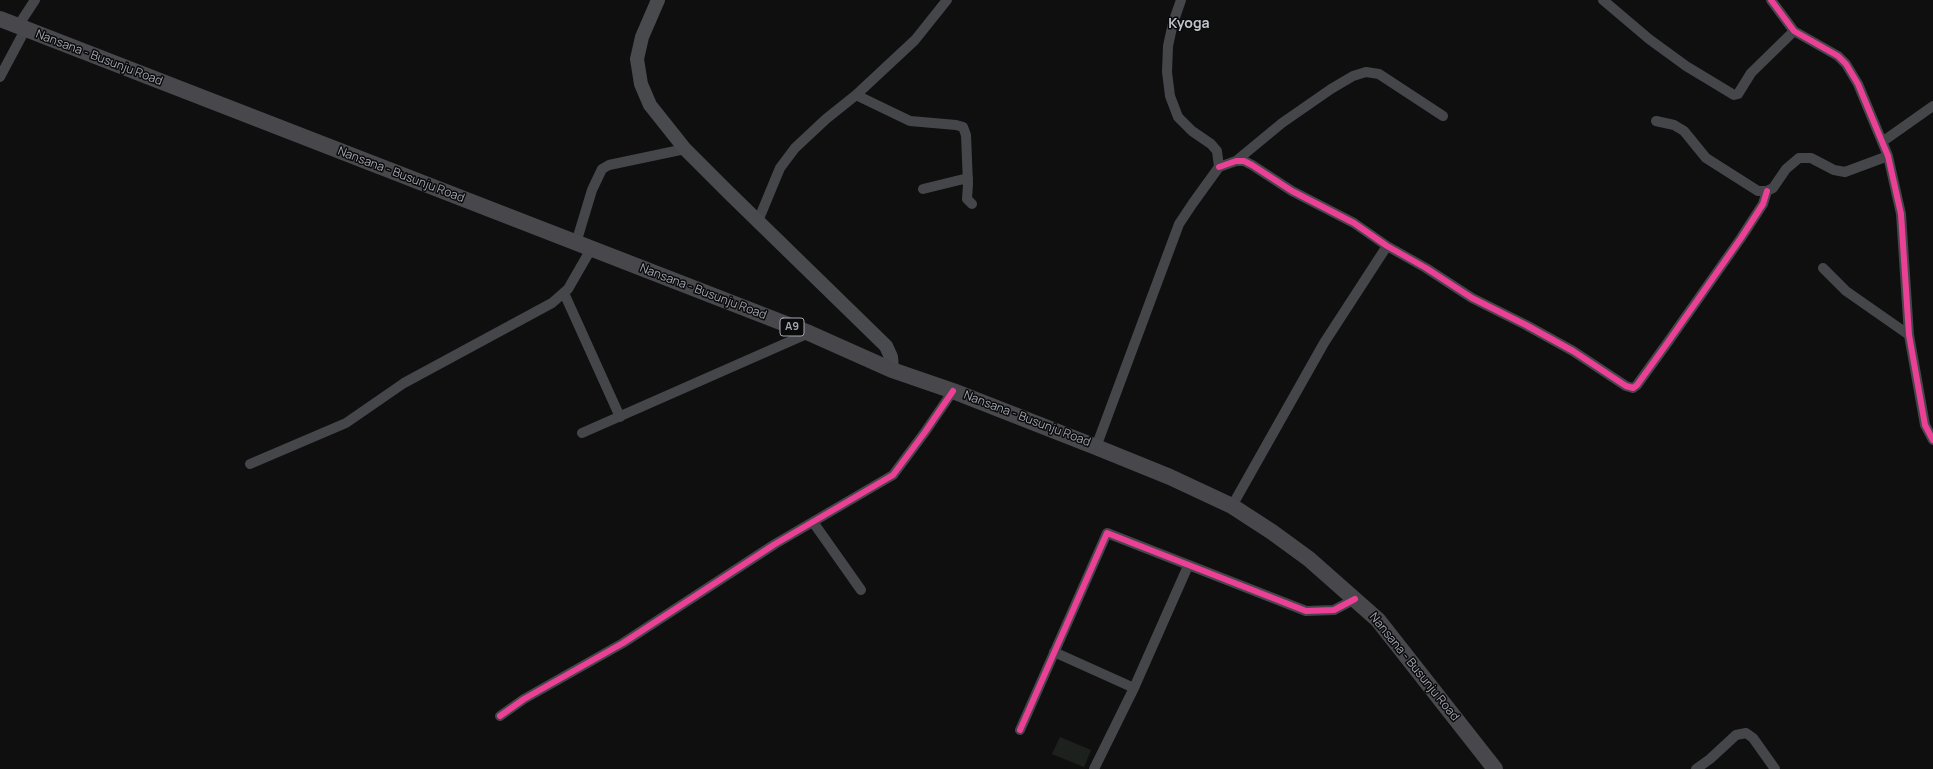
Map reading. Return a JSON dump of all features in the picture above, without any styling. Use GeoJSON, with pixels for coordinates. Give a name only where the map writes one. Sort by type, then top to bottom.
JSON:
{"type":"FeatureCollection","features":[{"type":"Feature","properties":{"kind":"main road","name":"Nansana - Busunju Road"},"geometry":{"type":"LineString","coordinates":[[0,19],[809,333],[892,370],[953,391],[1096,446],[1170,477],[1232,506],[1272,532],[1309,559],[1378,620],[1495,769]]}},
{"type":"Feature","properties":{"kind":"street"},"geometry":{"type":"LineString","coordinates":[[0,77],[34,0]]}},
{"type":"Feature","properties":{"kind":"street"},"geometry":{"type":"LineString","coordinates":[[658,0],[640,44],[637,59],[641,84],[650,104],[686,149],[886,346],[891,357],[892,370]]}},
{"type":"Feature","properties":{"kind":"street"},"geometry":{"type":"LineString","coordinates":[[758,221],[780,168],[791,153],[826,119],[856,95],[915,40],[947,0]]}},
{"type":"Feature","properties":{"kind":"street"},"geometry":{"type":"LineString","coordinates":[[1181,0],[1173,23],[1168,46],[1167,72],[1170,96],[1178,117],[1192,131],[1211,144],[1217,151],[1219,166]]}},
{"type":"Feature","properties":{"kind":"street"},"geometry":{"type":"LineString","coordinates":[[1603,0],[1686,66],[1734,95],[1738,94],[1751,73],[1794,31]]}},
{"type":"Feature","properties":{"kind":"street"},"geometry":{"type":"LineString","coordinates":[[1771,0],[1794,31],[1838,56],[1846,64],[1858,84],[1888,156],[1901,214],[1909,335],[1925,425],[1933,440]]}},
{"type":"Feature","properties":{"kind":"street"},"geometry":{"type":"LineString","coordinates":[[1096,446],[1179,224],[1219,166],[1236,161],[1282,123],[1331,89],[1353,76],[1366,72],[1379,74],[1443,116]]}},
{"type":"Feature","properties":{"kind":"street"},"geometry":{"type":"LineString","coordinates":[[856,95],[910,121],[963,127],[966,135],[968,178],[967,199],[972,204]]}},
{"type":"Feature","properties":{"kind":"street"},"geometry":{"type":"LineString","coordinates":[[1882,142],[1933,106]]}},
{"type":"Feature","properties":{"kind":"street"},"geometry":{"type":"LineString","coordinates":[[1656,121],[1674,125],[1684,131],[1706,158],[1758,191],[1767,191],[1777,184],[1786,169],[1799,158],[1811,158],[1834,170],[1845,172],[1888,156]]}},
{"type":"Feature","properties":{"kind":"street"},"geometry":{"type":"LineString","coordinates":[[250,464],[346,423],[404,383],[552,303],[568,288],[583,246],[592,190],[602,169],[609,165],[686,149]]}},
{"type":"Feature","properties":{"kind":"street"},"geometry":{"type":"LineString","coordinates":[[1236,161],[1252,165],[1292,191],[1354,223],[1387,246],[1426,268],[1472,298],[1573,351],[1626,386],[1633,388],[1637,385],[1668,342],[1741,238],[1763,204],[1767,191]]}},
{"type":"Feature","properties":{"kind":"street"},"geometry":{"type":"LineString","coordinates":[[923,189],[968,178]]}},
{"type":"Feature","properties":{"kind":"street"},"geometry":{"type":"LineString","coordinates":[[1232,506],[1324,343],[1387,246]]}},
{"type":"Feature","properties":{"kind":"street"},"geometry":{"type":"LineString","coordinates":[[1823,268],[1846,291],[1909,335]]}},
{"type":"Feature","properties":{"kind":"street"},"geometry":{"type":"LineString","coordinates":[[564,293],[620,417]]}},
{"type":"Feature","properties":{"kind":"street"},"geometry":{"type":"LineString","coordinates":[[582,433],[809,333]]}},
{"type":"Feature","properties":{"kind":"street"},"geometry":{"type":"LineString","coordinates":[[500,716],[524,699],[623,643],[775,544],[893,475],[953,391]]}},
{"type":"Feature","properties":{"kind":"street"},"geometry":{"type":"LineString","coordinates":[[813,522],[861,590]]}},
{"type":"Feature","properties":{"kind":"street"},"geometry":{"type":"LineString","coordinates":[[1020,730],[1107,533],[1306,611],[1334,610],[1355,599]]}},
{"type":"Feature","properties":{"kind":"street"},"geometry":{"type":"LineString","coordinates":[[1094,769],[1134,688],[1188,566]]}},
{"type":"Feature","properties":{"kind":"street"},"geometry":{"type":"LineString","coordinates":[[1054,652],[1134,688]]}},
{"type":"Feature","properties":{"kind":"street"},"geometry":{"type":"LineString","coordinates":[[1696,769],[1710,759],[1736,735],[1746,733],[1754,738],[1776,769]]}},
{"type":"Feature","properties":{"kind":"shaded area"},"geometry":{"type":"Polygon","coordinates":[[[1060,737],[1091,750],[1084,767],[1052,754],[1060,737]]]}},
{"type":"Feature","properties":{"kind":"cycle path"},"geometry":{"type":"LineString","coordinates":[[1771,0],[1794,31],[1838,56],[1846,64],[1858,84],[1888,156],[1901,214],[1909,335],[1925,425],[1933,440]]}},
{"type":"Feature","properties":{"kind":"cycle path"},"geometry":{"type":"LineString","coordinates":[[1219,167],[1236,161],[1244,161],[1252,165],[1292,191],[1354,223],[1387,246],[1426,268],[1472,298],[1573,351],[1626,386],[1633,388],[1637,385],[1668,342],[1741,238],[1763,204],[1767,191]]}},
{"type":"Feature","properties":{"kind":"cycle path"},"geometry":{"type":"LineString","coordinates":[[500,716],[524,699],[623,643],[775,544],[893,475],[953,391]]}},
{"type":"Feature","properties":{"kind":"cycle path"},"geometry":{"type":"LineString","coordinates":[[1020,730],[1107,533],[1306,611],[1334,610],[1355,599]]}},
{"type":"Feature","properties":{"kind":"district","name":"Kyoga"},"geometry":{"type":"Point","coordinates":[1189,24]}}]}
